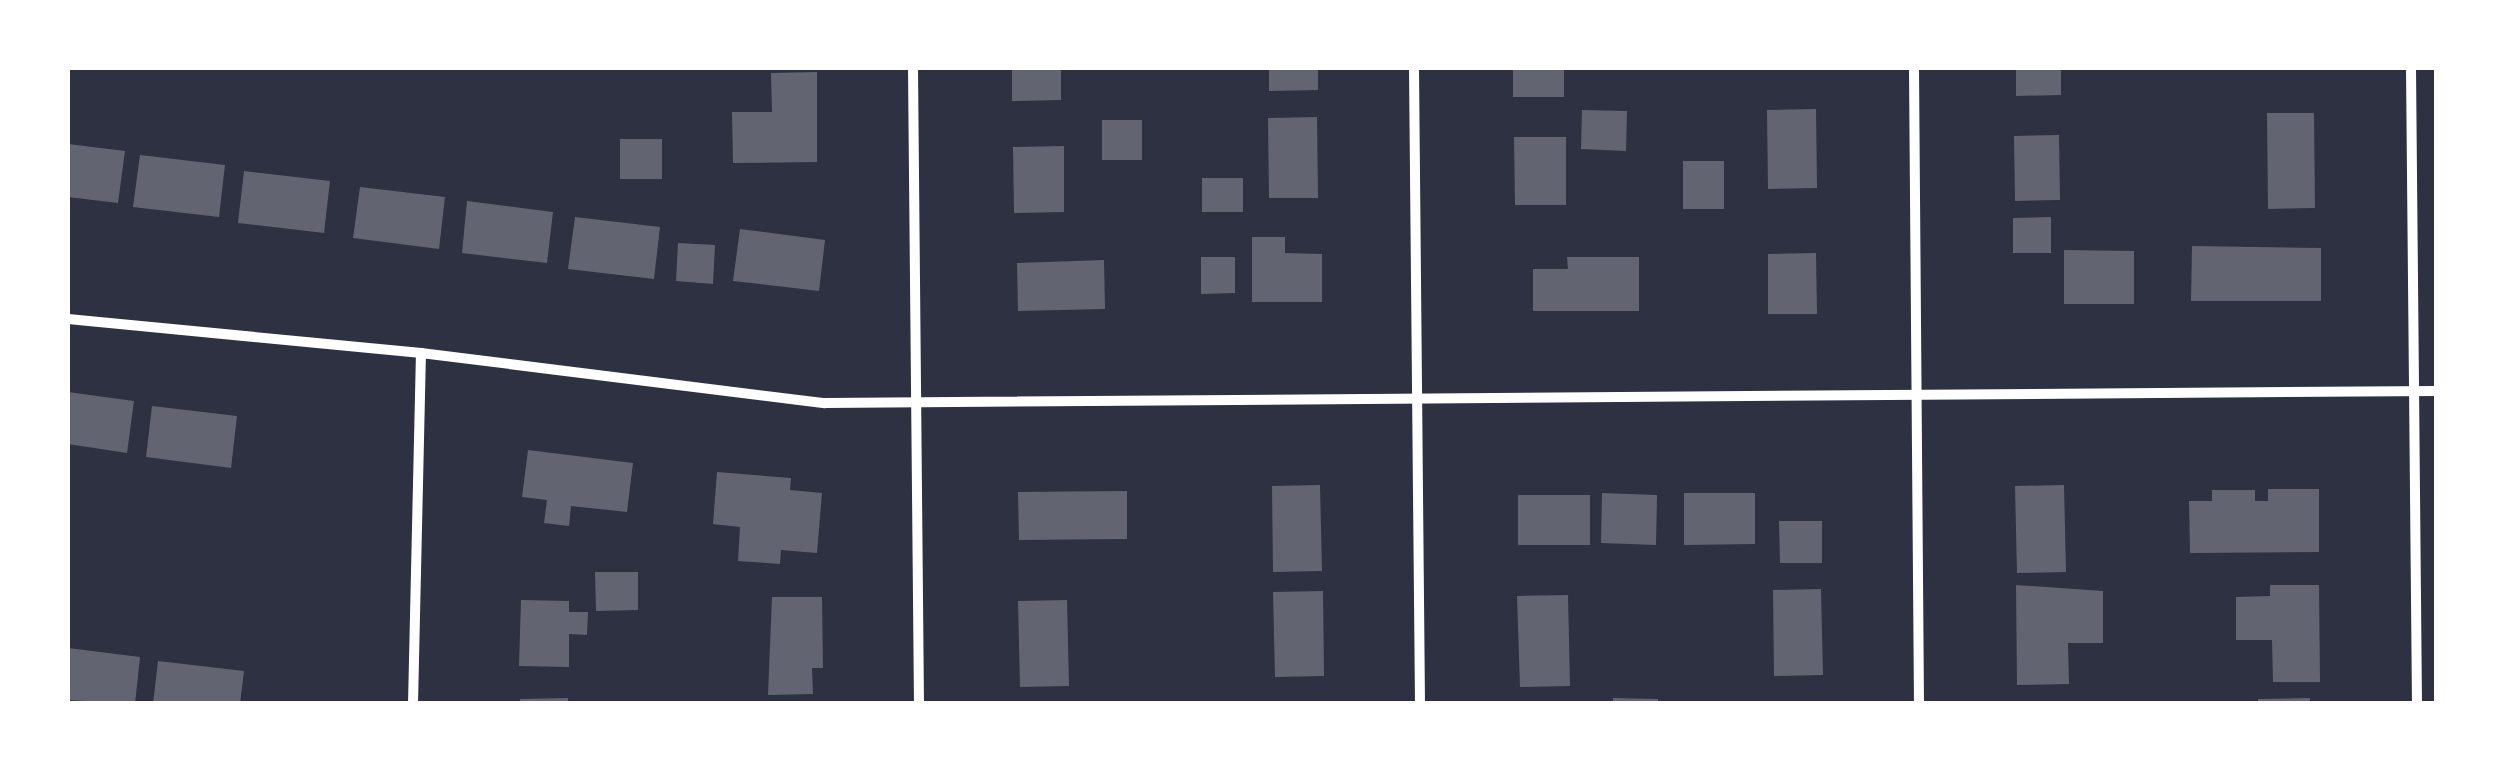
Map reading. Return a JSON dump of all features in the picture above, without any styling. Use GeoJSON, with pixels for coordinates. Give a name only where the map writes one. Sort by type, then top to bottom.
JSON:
{"type":"FeatureCollection","features":[{"type":"Feature","properties":{"kind":"street"},"geometry":{"type":"LineString","coordinates":[[913,68],[919,704]]}},
{"type":"Feature","properties":{"kind":"street"},"geometry":{"type":"LineString","coordinates":[[1414,68],[1420,704]]}},
{"type":"Feature","properties":{"kind":"street"},"geometry":{"type":"LineString","coordinates":[[1914,68],[1919,704]]}},
{"type":"Feature","properties":{"kind":"street"},"geometry":{"type":"LineString","coordinates":[[2412,68],[2417,704]]}},
{"type":"Feature","properties":{"kind":"street"},"geometry":{"type":"LineString","coordinates":[[68,319],[421,353],[825,403],[2436,392]]}},
{"type":"Feature","properties":{"kind":"street"},"geometry":{"type":"LineString","coordinates":[[413,704],[421,353]]}},
{"type":"Feature","properties":{"kind":"building"},"geometry":{"type":"Polygon","coordinates":[[[1012,68],[1061,68],[1061,100],[1012,101],[1012,68]]]}},
{"type":"Feature","properties":{"kind":"building"},"geometry":{"type":"Polygon","coordinates":[[[1269,68],[1318,68],[1318,90],[1269,91],[1269,68]]]}},
{"type":"Feature","properties":{"kind":"building"},"geometry":{"type":"Polygon","coordinates":[[[1513,68],[1564,68],[1564,97],[1513,97],[1513,68]]]}},
{"type":"Feature","properties":{"kind":"building"},"geometry":{"type":"Polygon","coordinates":[[[2016,68],[2061,68],[2061,95],[2016,96],[2016,68]]]}},
{"type":"Feature","properties":{"kind":"building"},"geometry":{"type":"Polygon","coordinates":[[[817,72],[817,162],[733,163],[732,112],[772,112],[771,73],[817,72]]]}},
{"type":"Feature","properties":{"kind":"building"},"geometry":{"type":"Polygon","coordinates":[[[1816,109],[1817,188],[1768,189],[1767,110],[1816,109]]]}},
{"type":"Feature","properties":{"kind":"building"},"geometry":{"type":"Polygon","coordinates":[[[1582,110],[1627,111],[1626,151],[1581,149],[1582,110]]]}},
{"type":"Feature","properties":{"kind":"building"},"geometry":{"type":"Polygon","coordinates":[[[2267,113],[2314,113],[2315,208],[2268,209],[2267,113]]]}},
{"type":"Feature","properties":{"kind":"building"},"geometry":{"type":"Polygon","coordinates":[[[1317,117],[1318,198],[1269,198],[1268,118],[1317,117]]]}},
{"type":"Feature","properties":{"kind":"building"},"geometry":{"type":"Polygon","coordinates":[[[1102,120],[1142,120],[1142,160],[1102,160],[1102,120]]]}},
{"type":"Feature","properties":{"kind":"building"},"geometry":{"type":"Polygon","coordinates":[[[2059,135],[2060,200],[2015,201],[2014,136],[2059,135]]]}},
{"type":"Feature","properties":{"kind":"building"},"geometry":{"type":"Polygon","coordinates":[[[1514,137],[1566,137],[1566,205],[1515,205],[1514,137]]]}},
{"type":"Feature","properties":{"kind":"building"},"geometry":{"type":"Polygon","coordinates":[[[620,139],[662,139],[662,179],[620,179],[620,139]]]}},
{"type":"Feature","properties":{"kind":"building"},"geometry":{"type":"Polygon","coordinates":[[[68,144],[125,151],[118,203],[68,197],[68,144]]]}},
{"type":"Feature","properties":{"kind":"building"},"geometry":{"type":"Polygon","coordinates":[[[1064,146],[1064,212],[1014,213],[1013,147],[1064,146]]]}},
{"type":"Feature","properties":{"kind":"building"},"geometry":{"type":"Polygon","coordinates":[[[140,155],[225,165],[219,217],[133,207],[140,155]]]}},
{"type":"Feature","properties":{"kind":"building"},"geometry":{"type":"Polygon","coordinates":[[[1683,161],[1724,161],[1724,209],[1683,209],[1683,161]]]}},
{"type":"Feature","properties":{"kind":"building"},"geometry":{"type":"Polygon","coordinates":[[[244,171],[330,181],[324,233],[238,223],[244,171]]]}},
{"type":"Feature","properties":{"kind":"building"},"geometry":{"type":"Polygon","coordinates":[[[1202,178],[1243,178],[1243,212],[1202,212],[1202,178]]]}},
{"type":"Feature","properties":{"kind":"building"},"geometry":{"type":"Polygon","coordinates":[[[360,187],[445,197],[439,249],[353,238],[360,187]]]}},
{"type":"Feature","properties":{"kind":"building"},"geometry":{"type":"Polygon","coordinates":[[[467,201],[553,212],[547,263],[462,253],[467,201]]]}},
{"type":"Feature","properties":{"kind":"building"},"geometry":{"type":"Polygon","coordinates":[[[575,217],[660,227],[654,279],[568,269],[575,217]]]}},
{"type":"Feature","properties":{"kind":"building"},"geometry":{"type":"Polygon","coordinates":[[[2051,217],[2051,253],[2013,253],[2013,218],[2051,217]]]}},
{"type":"Feature","properties":{"kind":"building"},"geometry":{"type":"Polygon","coordinates":[[[740,229],[825,240],[819,291],[733,281],[740,229]]]}},
{"type":"Feature","properties":{"kind":"building"},"geometry":{"type":"Polygon","coordinates":[[[1252,237],[1285,237],[1285,253],[1322,254],[1322,302],[1252,302],[1252,237]]]}},
{"type":"Feature","properties":{"kind":"building"},"geometry":{"type":"Polygon","coordinates":[[[678,243],[715,245],[713,284],[676,281],[678,243]]]}},
{"type":"Feature","properties":{"kind":"building"},"geometry":{"type":"Polygon","coordinates":[[[2192,246],[2321,248],[2321,301],[2191,301],[2192,246]]]}},
{"type":"Feature","properties":{"kind":"building"},"geometry":{"type":"Polygon","coordinates":[[[2064,250],[2134,251],[2134,304],[2064,304],[2064,250]]]}},
{"type":"Feature","properties":{"kind":"building"},"geometry":{"type":"Polygon","coordinates":[[[1816,253],[1817,314],[1768,314],[1768,254],[1816,253]]]}},
{"type":"Feature","properties":{"kind":"building"},"geometry":{"type":"Polygon","coordinates":[[[1201,257],[1235,257],[1235,293],[1201,294],[1201,257]]]}},
{"type":"Feature","properties":{"kind":"building"},"geometry":{"type":"Polygon","coordinates":[[[1567,257],[1639,257],[1639,311],[1533,311],[1533,269],[1568,269],[1567,257]]]}},
{"type":"Feature","properties":{"kind":"building"},"geometry":{"type":"Polygon","coordinates":[[[1104,260],[1105,309],[1018,311],[1017,263],[1104,260]]]}},
{"type":"Feature","properties":{"kind":"building"},"geometry":{"type":"Polygon","coordinates":[[[68,392],[134,401],[127,453],[68,444],[68,392]]]}},
{"type":"Feature","properties":{"kind":"building"},"geometry":{"type":"Polygon","coordinates":[[[152,406],[237,416],[231,468],[146,457],[152,406]]]}},
{"type":"Feature","properties":{"kind":"building"},"geometry":{"type":"Polygon","coordinates":[[[528,450],[633,463],[627,512],[571,506],[569,526],[544,523],[547,500],[522,497],[528,450]]]}},
{"type":"Feature","properties":{"kind":"building"},"geometry":{"type":"Polygon","coordinates":[[[717,472],[791,478],[790,490],[822,493],[817,553],[781,550],[780,564],[738,561],[740,527],[713,524],[717,472]]]}},
{"type":"Feature","properties":{"kind":"building"},"geometry":{"type":"Polygon","coordinates":[[[1320,485],[1322,571],[1273,572],[1272,486],[1320,485]]]}},
{"type":"Feature","properties":{"kind":"building"},"geometry":{"type":"Polygon","coordinates":[[[2064,485],[2066,572],[2017,573],[2015,486],[2064,485]]]}},
{"type":"Feature","properties":{"kind":"building"},"geometry":{"type":"Polygon","coordinates":[[[2268,489],[2319,489],[2319,552],[2190,553],[2189,501],[2212,501],[2212,490],[2255,490],[2255,501],[2268,501],[2268,489]]]}},
{"type":"Feature","properties":{"kind":"building"},"geometry":{"type":"Polygon","coordinates":[[[1127,491],[1127,539],[1019,540],[1018,492],[1127,491]]]}},
{"type":"Feature","properties":{"kind":"building"},"geometry":{"type":"Polygon","coordinates":[[[1602,493],[1657,495],[1656,545],[1601,543],[1602,493]]]}},
{"type":"Feature","properties":{"kind":"building"},"geometry":{"type":"Polygon","coordinates":[[[1684,493],[1755,493],[1755,544],[1684,545],[1684,493]]]}},
{"type":"Feature","properties":{"kind":"building"},"geometry":{"type":"Polygon","coordinates":[[[1518,495],[1590,495],[1590,545],[1518,545],[1518,495]]]}},
{"type":"Feature","properties":{"kind":"building"},"geometry":{"type":"Polygon","coordinates":[[[1779,521],[1822,521],[1822,563],[1780,563],[1779,521]]]}},
{"type":"Feature","properties":{"kind":"building"},"geometry":{"type":"Polygon","coordinates":[[[595,572],[638,572],[638,610],[596,611],[595,572]]]}},
{"type":"Feature","properties":{"kind":"building"},"geometry":{"type":"Polygon","coordinates":[[[2016,585],[2103,591],[2103,643],[2068,643],[2069,684],[2017,685],[2016,585]]]}},
{"type":"Feature","properties":{"kind":"building"},"geometry":{"type":"Polygon","coordinates":[[[2270,585],[2319,585],[2320,682],[2273,682],[2272,640],[2236,640],[2236,597],[2270,596],[2270,585]]]}},
{"type":"Feature","properties":{"kind":"building"},"geometry":{"type":"Polygon","coordinates":[[[1821,589],[1823,675],[1774,676],[1773,590],[1821,589]]]}},
{"type":"Feature","properties":{"kind":"building"},"geometry":{"type":"Polygon","coordinates":[[[1323,591],[1324,676],[1275,677],[1273,592],[1323,591]]]}},
{"type":"Feature","properties":{"kind":"building"},"geometry":{"type":"Polygon","coordinates":[[[1568,595],[1570,686],[1520,687],[1517,596],[1568,595]]]}},
{"type":"Feature","properties":{"kind":"building"},"geometry":{"type":"Polygon","coordinates":[[[772,597],[822,597],[823,668],[812,668],[813,694],[768,695],[772,597]]]}},
{"type":"Feature","properties":{"kind":"building"},"geometry":{"type":"Polygon","coordinates":[[[521,600],[569,601],[569,612],[588,612],[587,635],[569,634],[569,667],[519,666],[521,600]]]}},
{"type":"Feature","properties":{"kind":"building"},"geometry":{"type":"Polygon","coordinates":[[[1067,600],[1069,686],[1020,687],[1018,601],[1067,600]]]}},
{"type":"Feature","properties":{"kind":"building"},"geometry":{"type":"Polygon","coordinates":[[[68,648],[140,657],[135,704],[68,700],[68,648]]]}},
{"type":"Feature","properties":{"kind":"building"},"geometry":{"type":"Polygon","coordinates":[[[158,661],[244,671],[240,704],[153,704],[158,661]]]}},
{"type":"Feature","properties":{"kind":"building"},"geometry":{"type":"Polygon","coordinates":[[[568,698],[568,704],[520,704],[520,699],[568,698]]]}},
{"type":"Feature","properties":{"kind":"building"},"geometry":{"type":"Polygon","coordinates":[[[1613,698],[1658,699],[1658,704],[1613,704],[1613,698]]]}},
{"type":"Feature","properties":{"kind":"building"},"geometry":{"type":"Polygon","coordinates":[[[2310,698],[2310,704],[2258,704],[2258,699],[2310,698]]]}}]}
